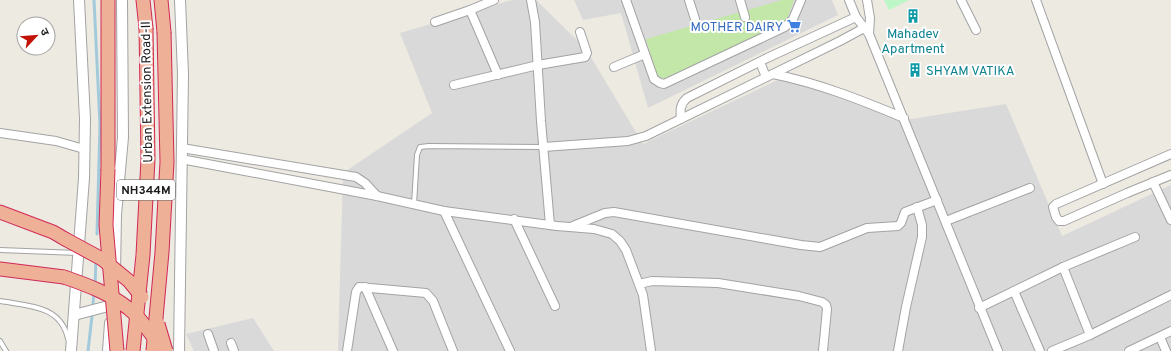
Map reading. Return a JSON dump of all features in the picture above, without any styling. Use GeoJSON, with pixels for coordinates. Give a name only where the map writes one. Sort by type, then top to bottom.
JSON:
{"type":"FeatureCollection","features":[{"type":"Feature","properties":{"kind":"highway"},"geometry":{"type":"LineString","coordinates":[[108,0],[108,169],[106,224],[117,351]]}},
{"type":"Feature","properties":{"kind":"highway","name":"Urban Extension Road-II"},"geometry":{"type":"LineString","coordinates":[[133,351],[143,255],[148,159],[146,28],[144,0]]}},
{"type":"Feature","properties":{"kind":"highway","name":"Urban Extension Road-II"},"geometry":{"type":"LineString","coordinates":[[153,351],[162,252],[167,162],[164,32],[161,0]]}},
{"type":"Feature","properties":{"kind":"highway"},"geometry":{"type":"LineString","coordinates":[[0,212],[53,232],[102,259],[129,281],[142,297],[159,325],[165,351]]}},
{"type":"Feature","properties":{"kind":"highway"},"geometry":{"type":"LineString","coordinates":[[6,270],[64,277],[100,290],[129,308],[165,351]]}},
{"type":"Feature","properties":{"kind":"street"},"geometry":{"type":"LineString","coordinates":[[70,351],[84,178],[85,118],[79,0]]}},
{"type":"Feature","properties":{"kind":"street"},"geometry":{"type":"LineString","coordinates":[[108,351],[115,276],[116,215],[123,137],[122,0]]}},
{"type":"Feature","properties":{"kind":"street"},"geometry":{"type":"LineString","coordinates":[[179,351],[183,74],[180,0]]}},
{"type":"Feature","properties":{"kind":"street"},"geometry":{"type":"LineString","coordinates":[[435,22],[494,0]]}},
{"type":"Feature","properties":{"kind":"street"},"geometry":{"type":"LineString","coordinates":[[532,0],[535,22],[543,147],[550,225]]}},
{"type":"Feature","properties":{"kind":"street"},"geometry":{"type":"LineString","coordinates":[[626,0],[654,79],[664,84],[785,27],[793,19],[801,0]]}},
{"type":"Feature","properties":{"kind":"street"},"geometry":{"type":"LineString","coordinates":[[689,0],[696,19]]}},
{"type":"Feature","properties":{"kind":"street"},"geometry":{"type":"LineString","coordinates":[[740,0],[745,17]]}},
{"type":"Feature","properties":{"kind":"street"},"geometry":{"type":"LineString","coordinates":[[849,0],[856,17],[866,31],[904,118],[946,221],[979,308],[998,351]]}},
{"type":"Feature","properties":{"kind":"street"},"geometry":{"type":"LineString","coordinates":[[866,31],[870,18],[867,0]]}},
{"type":"Feature","properties":{"kind":"street"},"geometry":{"type":"LineString","coordinates":[[961,0],[976,30]]}},
{"type":"Feature","properties":{"kind":"street"},"geometry":{"type":"LineString","coordinates":[[1036,0],[1103,184]]}},
{"type":"Feature","properties":{"kind":"street"},"geometry":{"type":"LineString","coordinates":[[470,10],[498,75]]}},
{"type":"Feature","properties":{"kind":"street"},"geometry":{"type":"LineString","coordinates":[[681,119],[681,105],[687,98],[856,17]]}},
{"type":"Feature","properties":{"kind":"street"},"geometry":{"type":"LineString","coordinates":[[543,147],[628,141],[655,132],[840,41],[866,31]]}},
{"type":"Feature","properties":{"kind":"street"},"geometry":{"type":"LineString","coordinates":[[454,85],[538,65],[582,58],[586,56],[587,53],[580,32]]}},
{"type":"Feature","properties":{"kind":"street"},"geometry":{"type":"LineString","coordinates":[[614,67],[646,54]]}},
{"type":"Feature","properties":{"kind":"street"},"geometry":{"type":"LineString","coordinates":[[760,62],[770,75],[791,78],[841,93],[904,118]]}},
{"type":"Feature","properties":{"kind":"street"},"geometry":{"type":"LineString","coordinates":[[0,133],[56,141],[84,149]]}},
{"type":"Feature","properties":{"kind":"street"},"geometry":{"type":"LineString","coordinates":[[182,148],[356,177],[366,183],[377,196]]}},
{"type":"Feature","properties":{"kind":"street"},"geometry":{"type":"LineString","coordinates":[[1171,154],[1056,204],[1053,207],[1056,217],[1059,221],[1064,221],[1171,175]]}},
{"type":"Feature","properties":{"kind":"street"},"geometry":{"type":"LineString","coordinates":[[182,160],[377,196],[444,211],[550,225],[594,229],[612,234],[620,241],[626,250],[643,295],[651,351]]}},
{"type":"Feature","properties":{"kind":"street"},"geometry":{"type":"LineString","coordinates":[[1153,182],[1171,220]]}},
{"type":"Feature","properties":{"kind":"street"},"geometry":{"type":"LineString","coordinates":[[946,221],[1030,188]]}},
{"type":"Feature","properties":{"kind":"street"},"geometry":{"type":"LineString","coordinates":[[570,227],[605,213],[614,212],[820,247],[867,228],[898,226],[901,223],[905,212],[937,200]]}},
{"type":"Feature","properties":{"kind":"street"},"geometry":{"type":"LineString","coordinates":[[898,351],[906,307],[922,237],[922,225],[918,207]]}},
{"type":"Feature","properties":{"kind":"street"},"geometry":{"type":"LineString","coordinates":[[444,211],[510,351]]}},
{"type":"Feature","properties":{"kind":"street"},"geometry":{"type":"LineString","coordinates":[[514,220],[555,306]]}},
{"type":"Feature","properties":{"kind":"street"},"geometry":{"type":"LineString","coordinates":[[979,308],[1134,236]]}},
{"type":"Feature","properties":{"kind":"street"},"geometry":{"type":"LineString","coordinates":[[1063,268],[1090,335]]}},
{"type":"Feature","properties":{"kind":"street"},"geometry":{"type":"LineString","coordinates":[[639,284],[652,281],[718,283],[799,296],[822,302],[826,305],[827,309],[823,351]]}},
{"type":"Feature","properties":{"kind":"street"},"geometry":{"type":"LineString","coordinates":[[347,351],[358,287],[426,293],[433,301],[453,351]]}},
{"type":"Feature","properties":{"kind":"street"},"geometry":{"type":"LineString","coordinates":[[365,287],[393,351]]}},
{"type":"Feature","properties":{"kind":"street"},"geometry":{"type":"LineString","coordinates":[[1014,291],[1040,351]]}},
{"type":"Feature","properties":{"kind":"street"},"geometry":{"type":"LineString","coordinates":[[1052,351],[1090,335],[1171,295]]}},
{"type":"Feature","properties":{"kind":"street"},"geometry":{"type":"LineString","coordinates":[[74,315],[112,305]]}},
{"type":"Feature","properties":{"kind":"street"},"geometry":{"type":"LineString","coordinates":[[1130,351],[1171,331]]}},
{"type":"Feature","properties":{"kind":"street"},"geometry":{"type":"LineString","coordinates":[[208,334],[214,351]]}},
{"type":"Feature","properties":{"kind":"street"},"geometry":{"type":"LineString","coordinates":[[1160,337],[1166,351]]}},
{"type":"Feature","properties":{"kind":"street"},"geometry":{"type":"LineString","coordinates":[[231,343],[234,351]]}},
{"type":"Feature","properties":{"kind":"lane"},"geometry":{"type":"LineString","coordinates":[[414,204],[417,154],[420,147],[543,147]]}},
{"type":"Feature","properties":{"kind":"lane"},"geometry":{"type":"LineString","coordinates":[[0,250],[78,253]]}},
{"type":"Feature","properties":{"kind":"lane"},"geometry":{"type":"LineString","coordinates":[[0,301],[44,309],[59,319],[68,336],[70,351]]}},
{"type":"Feature","properties":{"kind":"lane"},"geometry":{"type":"LineString","coordinates":[[0,341],[6,351]]}},
{"type":"Feature","properties":{"kind":"shaded area"},"geometry":{"type":"Polygon","coordinates":[[[512,0],[536,0],[586,49],[643,144],[786,76],[905,120],[1006,104],[1062,236],[1171,185],[1171,351],[338,351],[343,173],[432,113],[400,33],[512,0]]]}},
{"type":"Feature","properties":{"kind":"shaded area"},"geometry":{"type":"Polygon","coordinates":[[[574,0],[832,0],[838,15],[648,108],[621,13],[583,20],[574,0]]]}},
{"type":"Feature","properties":{"kind":"shaded area"},"geometry":{"type":"Polygon","coordinates":[[[253,318],[274,351],[194,351],[186,334],[253,318]]]}},
{"type":"Feature","properties":{"kind":"green space"},"geometry":{"type":"Polygon","coordinates":[[[782,0],[794,0],[786,22],[666,79],[657,75],[646,39],[782,0]]]}},
{"type":"Feature","properties":{"kind":"green space"},"geometry":{"type":"Polygon","coordinates":[[[884,0],[909,0],[889,10],[884,0]]]}},
{"type":"Feature","properties":{"kind":"waterway"},"geometry":{"type":"LineString","coordinates":[[94,0],[100,125],[97,234]]}},
{"type":"Feature","properties":{"kind":"waterway"},"geometry":{"type":"LineString","coordinates":[[95,285],[96,260]]}},
{"type":"Feature","properties":{"kind":"waterway"},"geometry":{"type":"LineString","coordinates":[[93,304],[94,292]]}},
{"type":"Feature","properties":{"kind":"waterway"},"geometry":{"type":"LineString","coordinates":[[88,351],[92,316]]}},
{"type":"Feature","properties":{"kind":"place","name":"Mahadev Apartment"},"geometry":{"type":"Point","coordinates":[913,16]}},
{"type":"Feature","properties":{"kind":"place","name":"MOTHER DAIRY"},"geometry":{"type":"Point","coordinates":[794,26]}},
{"type":"Feature","properties":{"kind":"place","name":"SHYAM VATIKA"},"geometry":{"type":"Point","coordinates":[915,70]}}]}
